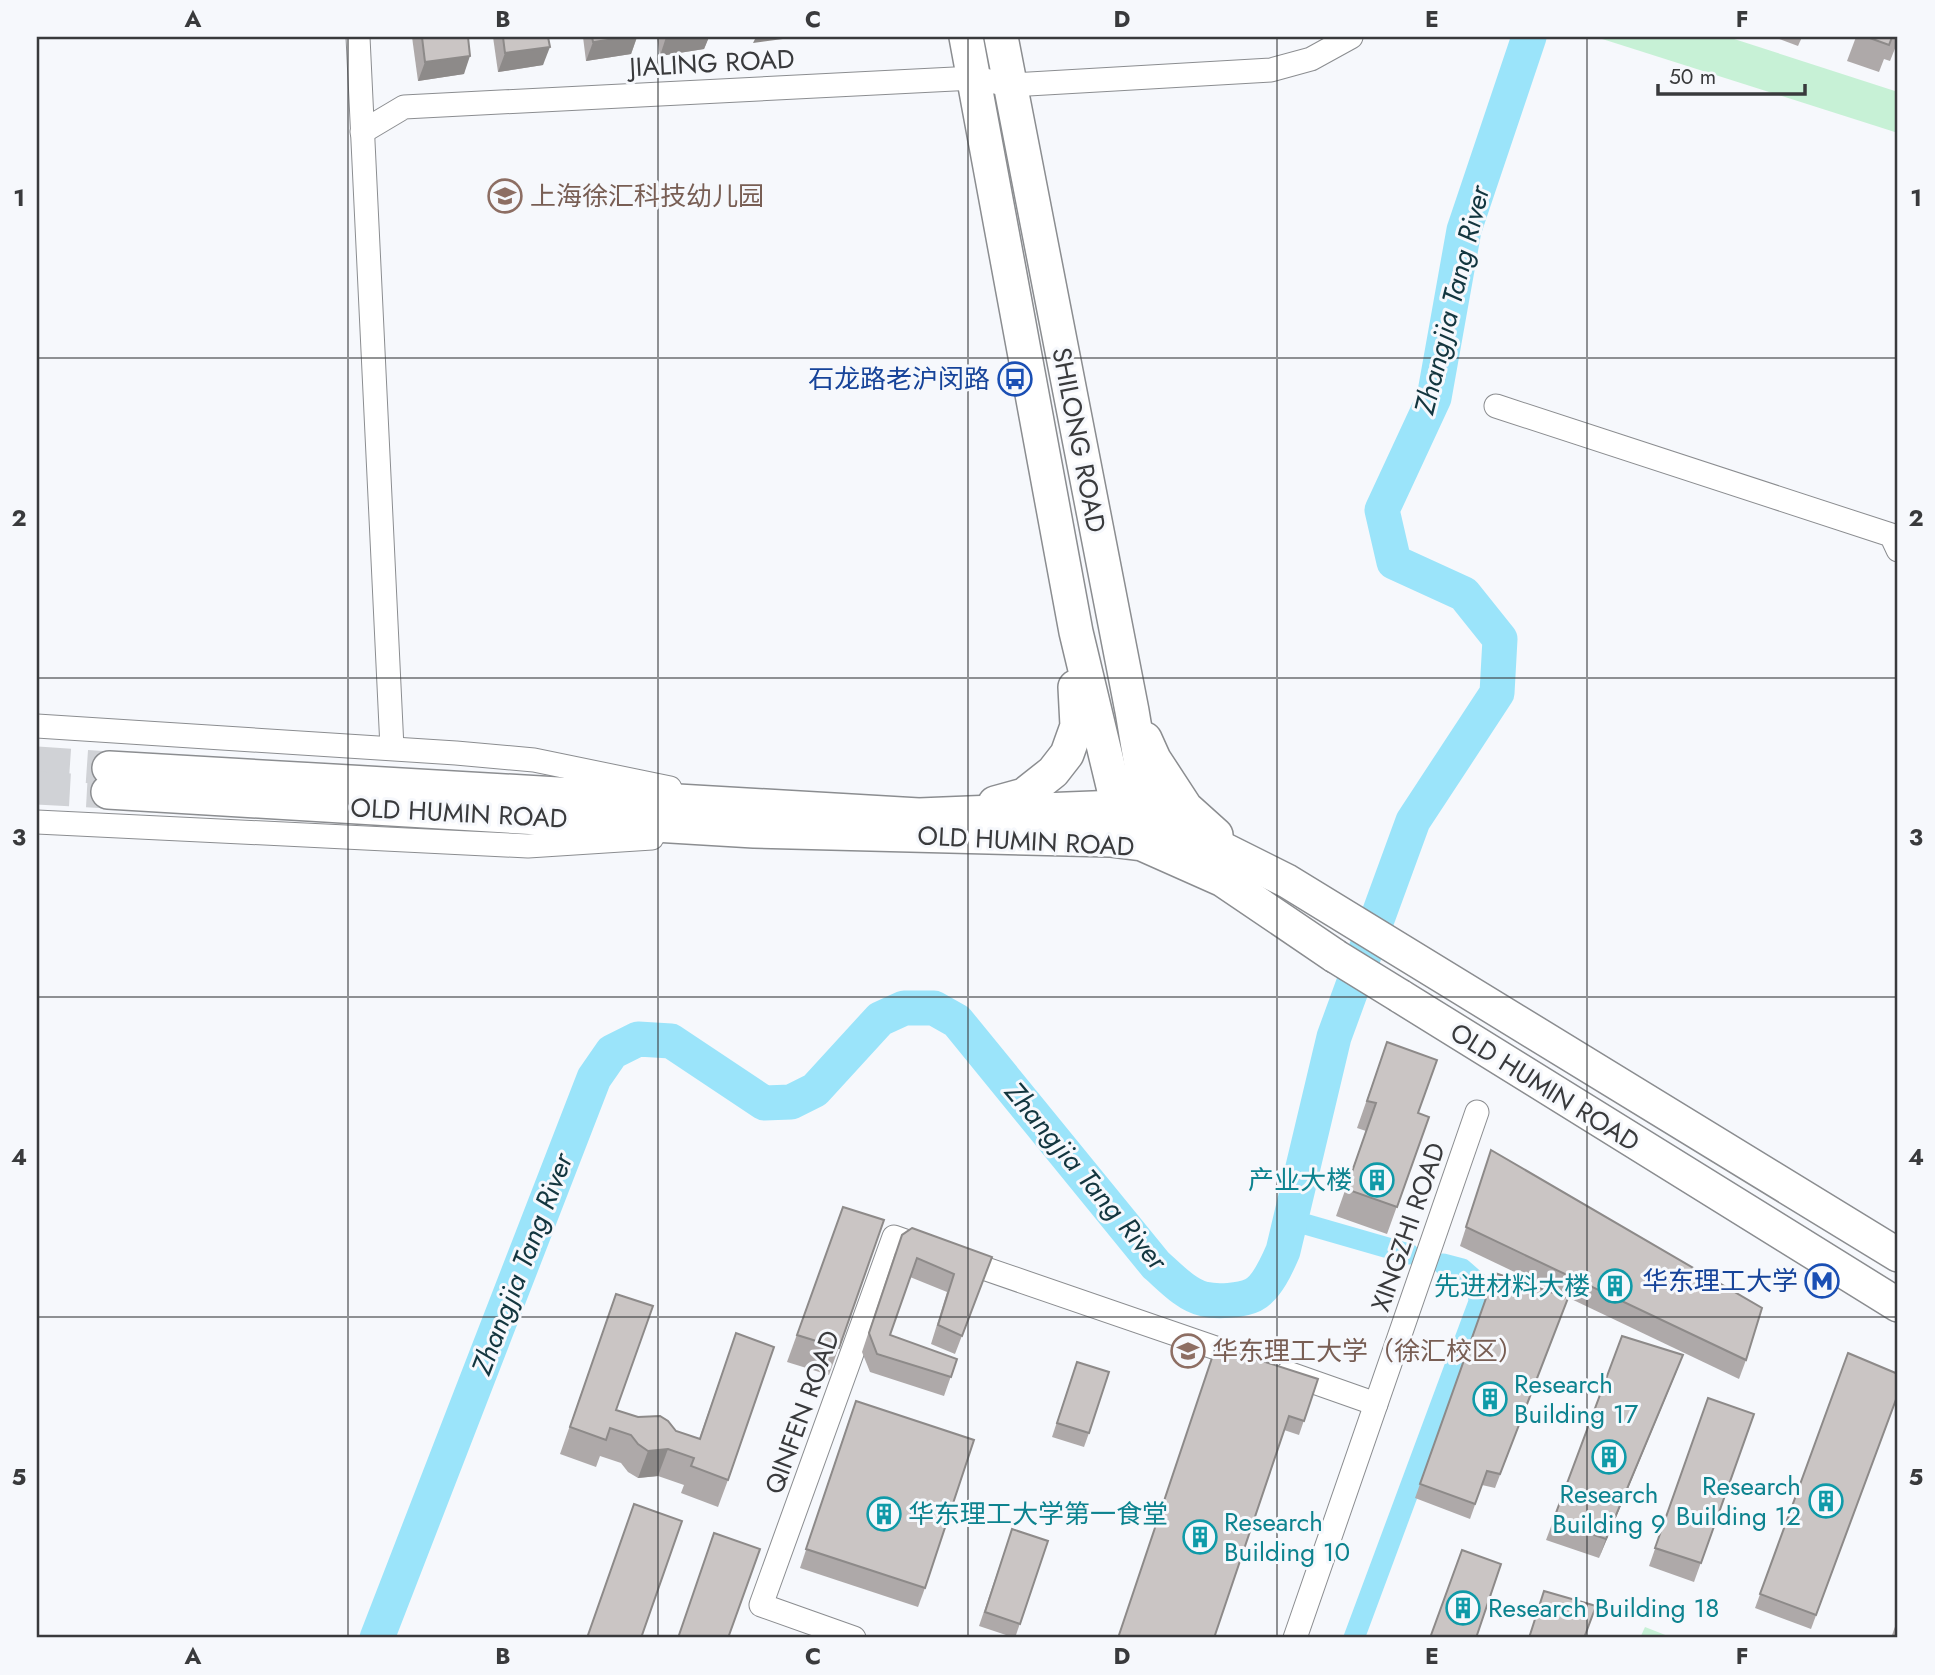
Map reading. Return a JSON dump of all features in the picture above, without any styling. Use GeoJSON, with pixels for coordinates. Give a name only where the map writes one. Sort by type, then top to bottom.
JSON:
{"type":"FeatureCollection","features":[{"type":"Feature","properties":{"kind":"main road","name":"SHILONG ROAD"},"geometry":{"type":"LineString","coordinates":[[966,37],[1076,632],[1130,826]]}},
{"type":"Feature","properties":{"kind":"main road","name":"SHILONG ROAD"},"geometry":{"type":"LineString","coordinates":[[1002,37],[1132,711],[1130,826]]}},
{"type":"Feature","properties":{"kind":"main road"},"geometry":{"type":"LineString","coordinates":[[919,815],[1024,795],[1054,772],[1067,754],[1077,726],[1076,632]]}},
{"type":"Feature","properties":{"kind":"main road"},"geometry":{"type":"LineString","coordinates":[[1132,711],[1154,760],[1186,808],[1238,856]]}},
{"type":"Feature","properties":{"kind":"main road","name":"OLD HUMIN ROAD"},"geometry":{"type":"LineString","coordinates":[[109,780],[755,818],[1130,826],[1223,880],[1335,956],[1898,1305]]}},
{"type":"Feature","properties":{"kind":"main road","name":"OLD HUMIN ROAD"},"geometry":{"type":"LineString","coordinates":[[755,818],[919,815],[1130,826],[1238,856],[1349,918],[1898,1255]]}},
{"type":"Feature","properties":{"kind":"street"},"geometry":{"type":"LineString","coordinates":[[358,37],[392,748]]}},
{"type":"Feature","properties":{"kind":"street","name":"JIALING ROAD"},"geometry":{"type":"LineString","coordinates":[[362,132],[404,107],[974,78],[1010,85],[1271,70],[1311,59],[1350,37]]}},
{"type":"Feature","properties":{"kind":"street"},"geometry":{"type":"LineString","coordinates":[[1496,406],[1891,535],[1898,550]]}},
{"type":"Feature","properties":{"kind":"street"},"geometry":{"type":"LineString","coordinates":[[37,726],[392,748],[534,760],[755,818]]}},
{"type":"Feature","properties":{"kind":"street"},"geometry":{"type":"LineString","coordinates":[[37,822],[528,846],[755,818]]}},
{"type":"Feature","properties":{"kind":"street","name":"XINGZHI ROAD"},"geometry":{"type":"LineString","coordinates":[[1295,1638],[1477,1112]]}},
{"type":"Feature","properties":{"kind":"street","name":"QINFEN ROAD"},"geometry":{"type":"LineString","coordinates":[[799,1629],[761,1605],[894,1237],[1376,1404]]}},
{"type":"Feature","properties":{"kind":"street"},"geometry":{"type":"LineString","coordinates":[[799,1629],[854,1638]]}},
{"type":"Feature","properties":{"kind":"green space"},"geometry":{"type":"Polygon","coordinates":[[[1596,37],[1728,37],[1898,92],[1898,133],[1596,37]]]}},
{"type":"Feature","properties":{"kind":"green space"},"geometry":{"type":"Polygon","coordinates":[[[1645,1627],[1673,1638],[1640,1638],[1645,1627]]]}},
{"type":"Feature","properties":{"kind":"building"},"geometry":{"type":"Polygon","coordinates":[[[422,37],[468,37],[470,56],[425,62],[422,37]]]}},
{"type":"Feature","properties":{"kind":"building"},"geometry":{"type":"Polygon","coordinates":[[[503,37],[548,37],[550,47],[505,53],[503,37]]]}},
{"type":"Feature","properties":{"kind":"building"},"geometry":{"type":"Polygon","coordinates":[[[592,37],[630,37],[593,42],[592,37]]]}},
{"type":"Feature","properties":{"kind":"building"},"geometry":{"type":"Polygon","coordinates":[[[1867,37],[1892,37],[1889,45],[1867,37]]]}},
{"type":"Feature","properties":{"kind":"building","name":"产业大楼"},"geometry":{"type":"Polygon","coordinates":[[[1387,1042],[1437,1060],[1418,1113],[1429,1117],[1397,1207],[1346,1189],[1376,1103],[1367,1101],[1387,1042]]]}},
{"type":"Feature","properties":{"kind":"building","name":"先进材料大楼"},"geometry":{"type":"Polygon","coordinates":[[[1491,1150],[1762,1308],[1746,1360],[1466,1227],[1491,1150]]]}},
{"type":"Feature","properties":{"kind":"building"},"geometry":{"type":"Polygon","coordinates":[[[843,1207],[884,1220],[839,1348],[797,1335],[843,1207]]]}},
{"type":"Feature","properties":{"kind":"building"},"geometry":{"type":"Polygon","coordinates":[[[912,1228],[992,1257],[962,1336],[938,1325],[954,1274],[917,1258],[890,1335],[957,1359],[951,1377],[877,1354],[869,1333],[902,1235],[912,1228]]]}},
{"type":"Feature","properties":{"kind":"building","name":"Research Building 17"},"geometry":{"type":"Polygon","coordinates":[[[1495,1273],[1568,1298],[1500,1474],[1487,1471],[1475,1504],[1420,1484],[1495,1273]]]}},
{"type":"Feature","properties":{"kind":"building"},"geometry":{"type":"Polygon","coordinates":[[[616,1294],[653,1306],[616,1410],[638,1417],[660,1416],[676,1431],[700,1439],[736,1333],[774,1347],[728,1480],[691,1466],[694,1458],[668,1449],[648,1451],[631,1435],[610,1428],[606,1440],[570,1427],[616,1294]]]}},
{"type":"Feature","properties":{"kind":"building","name":"Research Building 9"},"geometry":{"type":"Polygon","coordinates":[[[1622,1336],[1683,1355],[1606,1539],[1553,1521],[1622,1336]]]}},
{"type":"Feature","properties":{"kind":"building","name":"Research Building 10"},"geometry":{"type":"Polygon","coordinates":[[[1216,1346],[1318,1379],[1304,1421],[1289,1416],[1214,1638],[1118,1638],[1216,1346]]]}},
{"type":"Feature","properties":{"kind":"building","name":"Research Building 12"},"geometry":{"type":"Polygon","coordinates":[[[1848,1353],[1898,1374],[1898,1394],[1816,1615],[1760,1594],[1848,1353]]]}},
{"type":"Feature","properties":{"kind":"building"},"geometry":{"type":"Polygon","coordinates":[[[1077,1362],[1109,1372],[1089,1433],[1057,1423],[1077,1362]]]}},
{"type":"Feature","properties":{"kind":"building"},"geometry":{"type":"Polygon","coordinates":[[[1708,1398],[1754,1414],[1701,1563],[1655,1548],[1708,1398]]]}},
{"type":"Feature","properties":{"kind":"building","name":"华东理工大学第一食堂"},"geometry":{"type":"Polygon","coordinates":[[[856,1401],[974,1440],[925,1588],[806,1549],[856,1401]]]}},
{"type":"Feature","properties":{"kind":"building"},"geometry":{"type":"Polygon","coordinates":[[[634,1504],[682,1521],[641,1638],[587,1638],[634,1504]]]}},
{"type":"Feature","properties":{"kind":"building"},"geometry":{"type":"Polygon","coordinates":[[[1012,1529],[1048,1541],[1020,1624],[985,1612],[1012,1529]]]}},
{"type":"Feature","properties":{"kind":"building"},"geometry":{"type":"Polygon","coordinates":[[[714,1533],[760,1549],[728,1638],[678,1638],[714,1533]]]}},
{"type":"Feature","properties":{"kind":"building","name":"Research Building 18"},"geometry":{"type":"Polygon","coordinates":[[[1462,1550],[1501,1564],[1476,1638],[1430,1638],[1462,1550]]]}},
{"type":"Feature","properties":{"kind":"building"},"geometry":{"type":"Polygon","coordinates":[[[1544,1591],[1596,1606],[1584,1638],[1529,1638],[1544,1591]]]}},
{"type":"Feature","properties":{"kind":"waterway","name":"Zhangjia Tang River"},"geometry":{"type":"LineString","coordinates":[[377,1638],[594,1078],[612,1052],[638,1039],[671,1041],[764,1103],[791,1102],[815,1090],[880,1019],[904,1008],[934,1008],[957,1021],[1156,1265],[1178,1285],[1197,1297],[1222,1301],[1253,1295],[1267,1282],[1283,1251],[1334,1037],[1413,821],[1497,693],[1500,639],[1464,594],[1394,562],[1382,510],[1434,398],[1464,230],[1529,37]]}},
{"type":"Feature","properties":{"kind":"waterway"},"geometry":{"type":"LineString","coordinates":[[1291,1220],[1409,1254]]}},
{"type":"Feature","properties":{"kind":"waterway"},"geometry":{"type":"LineString","coordinates":[[1354,1638],[1479,1302],[1477,1282],[1462,1269],[1443,1264]]}},
{"type":"Feature","properties":{"kind":"tunnel"},"geometry":{"type":"LineString","coordinates":[[37,763],[109,768]]}},
{"type":"Feature","properties":{"kind":"tunnel"},"geometry":{"type":"LineString","coordinates":[[37,788],[108,792]]}},
{"type":"Feature","properties":{"kind":"place","name":"上海徐汇科技幼儿园"},"geometry":{"type":"Point","coordinates":[505,196]}},
{"type":"Feature","properties":{"kind":"place","name":"石龙路老沪闵路"},"geometry":{"type":"Point","coordinates":[1015,379]}},
{"type":"Feature","properties":{"kind":"place","name":"产业大楼"},"geometry":{"type":"Point","coordinates":[1377,1180]}},
{"type":"Feature","properties":{"kind":"place","name":"华东理工大学"},"geometry":{"type":"Point","coordinates":[1822,1281]}},
{"type":"Feature","properties":{"kind":"place","name":"先进材料大楼"},"geometry":{"type":"Point","coordinates":[1615,1286]}},
{"type":"Feature","properties":{"kind":"place","name":"华东理工大学（徐汇校区）"},"geometry":{"type":"Point","coordinates":[1188,1351]}},
{"type":"Feature","properties":{"kind":"place","name":"Research Building 17"},"geometry":{"type":"Point","coordinates":[1490,1399]}},
{"type":"Feature","properties":{"kind":"place","name":"Research Building 9"},"geometry":{"type":"Point","coordinates":[1609,1457]}},
{"type":"Feature","properties":{"kind":"place","name":"Research Building 12"},"geometry":{"type":"Point","coordinates":[1826,1501]}},
{"type":"Feature","properties":{"kind":"place","name":"华东理工大学第一食堂"},"geometry":{"type":"Point","coordinates":[884,1514]}},
{"type":"Feature","properties":{"kind":"place","name":"Research Building 10"},"geometry":{"type":"Point","coordinates":[1200,1537]}},
{"type":"Feature","properties":{"kind":"place","name":"Research Building 18"},"geometry":{"type":"Point","coordinates":[1463,1608]}}]}
